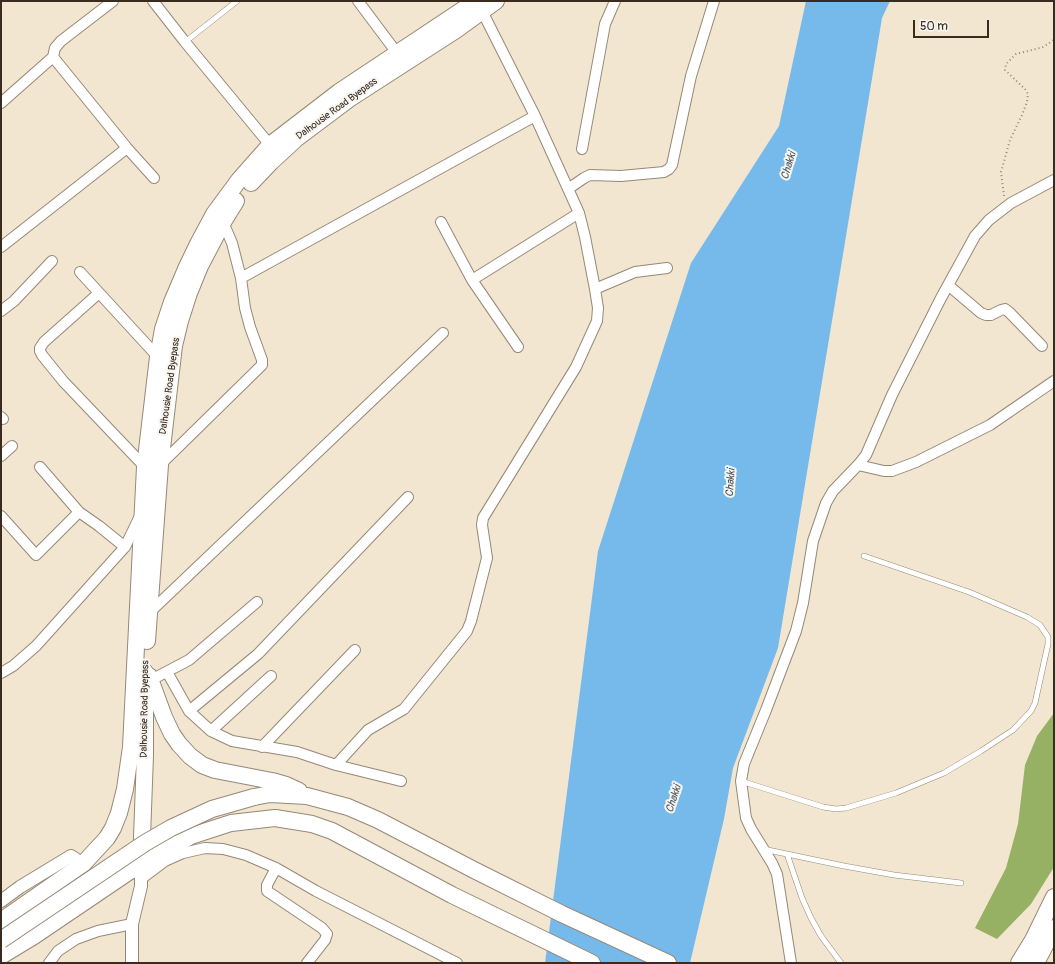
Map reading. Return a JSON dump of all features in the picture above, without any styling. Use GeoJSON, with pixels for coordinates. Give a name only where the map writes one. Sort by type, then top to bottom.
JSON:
{"type":"FeatureCollection","features":[{"type":"Feature","properties":{"kind":"highway","name":"Dalhousie Road Byepass"},"geometry":{"type":"LineString","coordinates":[[141,872],[145,755],[145,663],[149,613],[153,466],[174,346],[189,293],[200,266],[223,222],[247,188],[270,162],[297,138],[349,99],[479,6],[496,1]]}},
{"type":"Feature","properties":{"kind":"highway"},"geometry":{"type":"LineString","coordinates":[[1,921],[83,864],[107,838],[119,813],[125,789],[131,747],[142,513],[153,466],[158,357],[172,302],[198,244],[214,214],[239,180],[270,145],[339,92],[397,53],[457,15],[479,6]]}},
{"type":"Feature","properties":{"kind":"highway"},"geometry":{"type":"LineString","coordinates":[[145,663],[164,717],[172,734],[190,756],[202,765],[215,770],[272,781],[286,785],[306,796]]}},
{"type":"Feature","properties":{"kind":"highway"},"geometry":{"type":"LineString","coordinates":[[1,940],[145,843],[171,828],[212,809],[270,794],[306,796],[348,807],[378,820],[562,914],[668,963]]}},
{"type":"Feature","properties":{"kind":"highway"},"geometry":{"type":"LineString","coordinates":[[1,956],[93,897],[141,872],[191,836],[231,823],[255,819],[276,818],[312,824],[332,831],[452,895],[592,963]]}},
{"type":"Feature","properties":{"kind":"highway"},"geometry":{"type":"LineString","coordinates":[[83,864],[98,870],[99,882],[93,897]]}},
{"type":"Feature","properties":{"kind":"highway"},"geometry":{"type":"LineString","coordinates":[[1019,963],[1034,940],[1054,897]]}},
{"type":"Feature","properties":{"kind":"highway"},"geometry":{"type":"LineString","coordinates":[[1036,963],[1054,928]]}},
{"type":"Feature","properties":{"kind":"street"},"geometry":{"type":"LineString","coordinates":[[1,103],[53,57],[55,48],[61,41],[113,1]]}},
{"type":"Feature","properties":{"kind":"street"},"geometry":{"type":"LineString","coordinates":[[153,1],[270,145]]}},
{"type":"Feature","properties":{"kind":"street"},"geometry":{"type":"LineString","coordinates":[[358,1],[397,53]]}},
{"type":"Feature","properties":{"kind":"street"},"geometry":{"type":"LineString","coordinates":[[582,149],[606,24],[615,1]]}},
{"type":"Feature","properties":{"kind":"street"},"geometry":{"type":"LineString","coordinates":[[568,189],[584,178],[590,176],[621,176],[664,172],[670,169],[691,76],[714,1]]}},
{"type":"Feature","properties":{"kind":"street"},"geometry":{"type":"LineString","coordinates":[[336,765],[368,730],[404,709],[467,631],[471,621],[487,558],[482,525],[483,518],[582,356],[597,321],[598,308],[595,289],[579,213],[535,116],[479,6]]}},
{"type":"Feature","properties":{"kind":"street"},"geometry":{"type":"LineString","coordinates":[[53,57],[127,148],[154,178]]}},
{"type":"Feature","properties":{"kind":"street"},"geometry":{"type":"LineString","coordinates":[[241,278],[535,116]]}},
{"type":"Feature","properties":{"kind":"street"},"geometry":{"type":"LineString","coordinates":[[1,248],[127,148]]}},
{"type":"Feature","properties":{"kind":"street"},"geometry":{"type":"LineString","coordinates":[[791,963],[777,874],[746,818],[741,781],[744,764],[796,631],[803,603],[813,540],[826,503],[833,491],[858,465],[866,454],[892,395],[948,285],[975,236],[989,220],[1007,207],[1054,180]]}},
{"type":"Feature","properties":{"kind":"street"},"geometry":{"type":"LineString","coordinates":[[472,280],[579,213]]}},
{"type":"Feature","properties":{"kind":"street"},"geometry":{"type":"LineString","coordinates":[[99,293],[44,342],[40,348],[40,351],[63,381],[153,466],[262,364],[245,308],[241,278],[232,243],[223,222]]}},
{"type":"Feature","properties":{"kind":"street"},"geometry":{"type":"LineString","coordinates":[[441,222],[472,280],[518,346]]}},
{"type":"Feature","properties":{"kind":"street"},"geometry":{"type":"LineString","coordinates":[[1,311],[14,301],[52,261]]}},
{"type":"Feature","properties":{"kind":"street"},"geometry":{"type":"LineString","coordinates":[[595,289],[635,272],[667,268]]}},
{"type":"Feature","properties":{"kind":"street"},"geometry":{"type":"LineString","coordinates":[[80,272],[158,357]]}},
{"type":"Feature","properties":{"kind":"street"},"geometry":{"type":"LineString","coordinates":[[948,285],[981,313],[991,315],[1005,309],[1042,346]]}},
{"type":"Feature","properties":{"kind":"street"},"geometry":{"type":"LineString","coordinates":[[149,613],[443,334]]}},
{"type":"Feature","properties":{"kind":"street"},"geometry":{"type":"LineString","coordinates":[[858,465],[884,471],[892,471],[902,468],[990,425],[1054,381]]}},
{"type":"Feature","properties":{"kind":"street"},"geometry":{"type":"LineString","coordinates":[[1,456],[12,446]]}},
{"type":"Feature","properties":{"kind":"street"},"geometry":{"type":"LineString","coordinates":[[40,467],[79,512],[125,547]]}},
{"type":"Feature","properties":{"kind":"street"},"geometry":{"type":"LineString","coordinates":[[189,712],[258,654],[408,497]]}},
{"type":"Feature","properties":{"kind":"street"},"geometry":{"type":"LineString","coordinates":[[1,516],[36,555],[79,512]]}},
{"type":"Feature","properties":{"kind":"street"},"geometry":{"type":"LineString","coordinates":[[1,673],[13,666],[36,646],[125,547],[142,513]]}},
{"type":"Feature","properties":{"kind":"street"},"geometry":{"type":"LineString","coordinates":[[151,680],[189,660],[256,602]]}},
{"type":"Feature","properties":{"kind":"street"},"geometry":{"type":"LineString","coordinates":[[262,746],[355,650]]}},
{"type":"Feature","properties":{"kind":"street"},"geometry":{"type":"LineString","coordinates":[[166,672],[189,712],[211,731],[232,741],[297,752],[336,765],[401,781]]}},
{"type":"Feature","properties":{"kind":"street"},"geometry":{"type":"LineString","coordinates":[[211,731],[271,676]]}},
{"type":"Feature","properties":{"kind":"street"},"geometry":{"type":"LineString","coordinates":[[132,963],[132,924],[141,886],[141,872],[183,853],[205,848],[223,849],[246,855],[276,868],[316,891],[457,963]]}},
{"type":"Feature","properties":{"kind":"street"},"geometry":{"type":"LineString","coordinates":[[1,901],[20,887],[71,856],[83,864]]}},
{"type":"Feature","properties":{"kind":"street"},"geometry":{"type":"LineString","coordinates":[[276,868],[267,885],[267,891],[322,928],[327,934],[325,940],[307,963]]}},
{"type":"Feature","properties":{"kind":"street"},"geometry":{"type":"LineString","coordinates":[[49,963],[58,951],[76,939],[98,931],[132,924]]}},
{"type":"Feature","properties":{"kind":"lane"},"geometry":{"type":"LineString","coordinates":[[185,42],[237,1]]}},
{"type":"Feature","properties":{"kind":"lane"},"geometry":{"type":"LineString","coordinates":[[741,781],[823,806],[836,809],[851,807],[896,793],[944,773],[1012,730],[1031,711],[1035,703],[1048,644],[1048,637],[1040,625],[1027,616],[969,592],[864,556]]}},
{"type":"Feature","properties":{"kind":"lane"},"geometry":{"type":"LineString","coordinates":[[762,848],[844,866],[894,875],[961,883]]}},
{"type":"Feature","properties":{"kind":"lane"},"geometry":{"type":"LineString","coordinates":[[787,854],[802,898],[811,918],[821,936],[841,963]]}},
{"type":"Feature","properties":{"kind":"path"},"geometry":{"type":"LineString","coordinates":[[1007,207],[1001,172],[1010,140],[1022,115],[1028,94],[1025,89],[1005,70],[1006,64],[1016,54],[1043,47],[1054,40]]}},
{"type":"Feature","properties":{"kind":"green space"},"geometry":{"type":"Polygon","coordinates":[[[1054,713],[1054,867],[1031,904],[997,939],[975,928],[1006,868],[1018,824],[1025,765],[1037,736],[1054,713]]]}},
{"type":"Feature","properties":{"kind":"water","name":"Chakki"},"geometry":{"type":"Polygon","coordinates":[[[806,1],[890,1],[882,18],[778,648],[733,768],[724,819],[690,963],[545,963],[598,551],[691,263],[779,126],[806,1]]]}}]}
